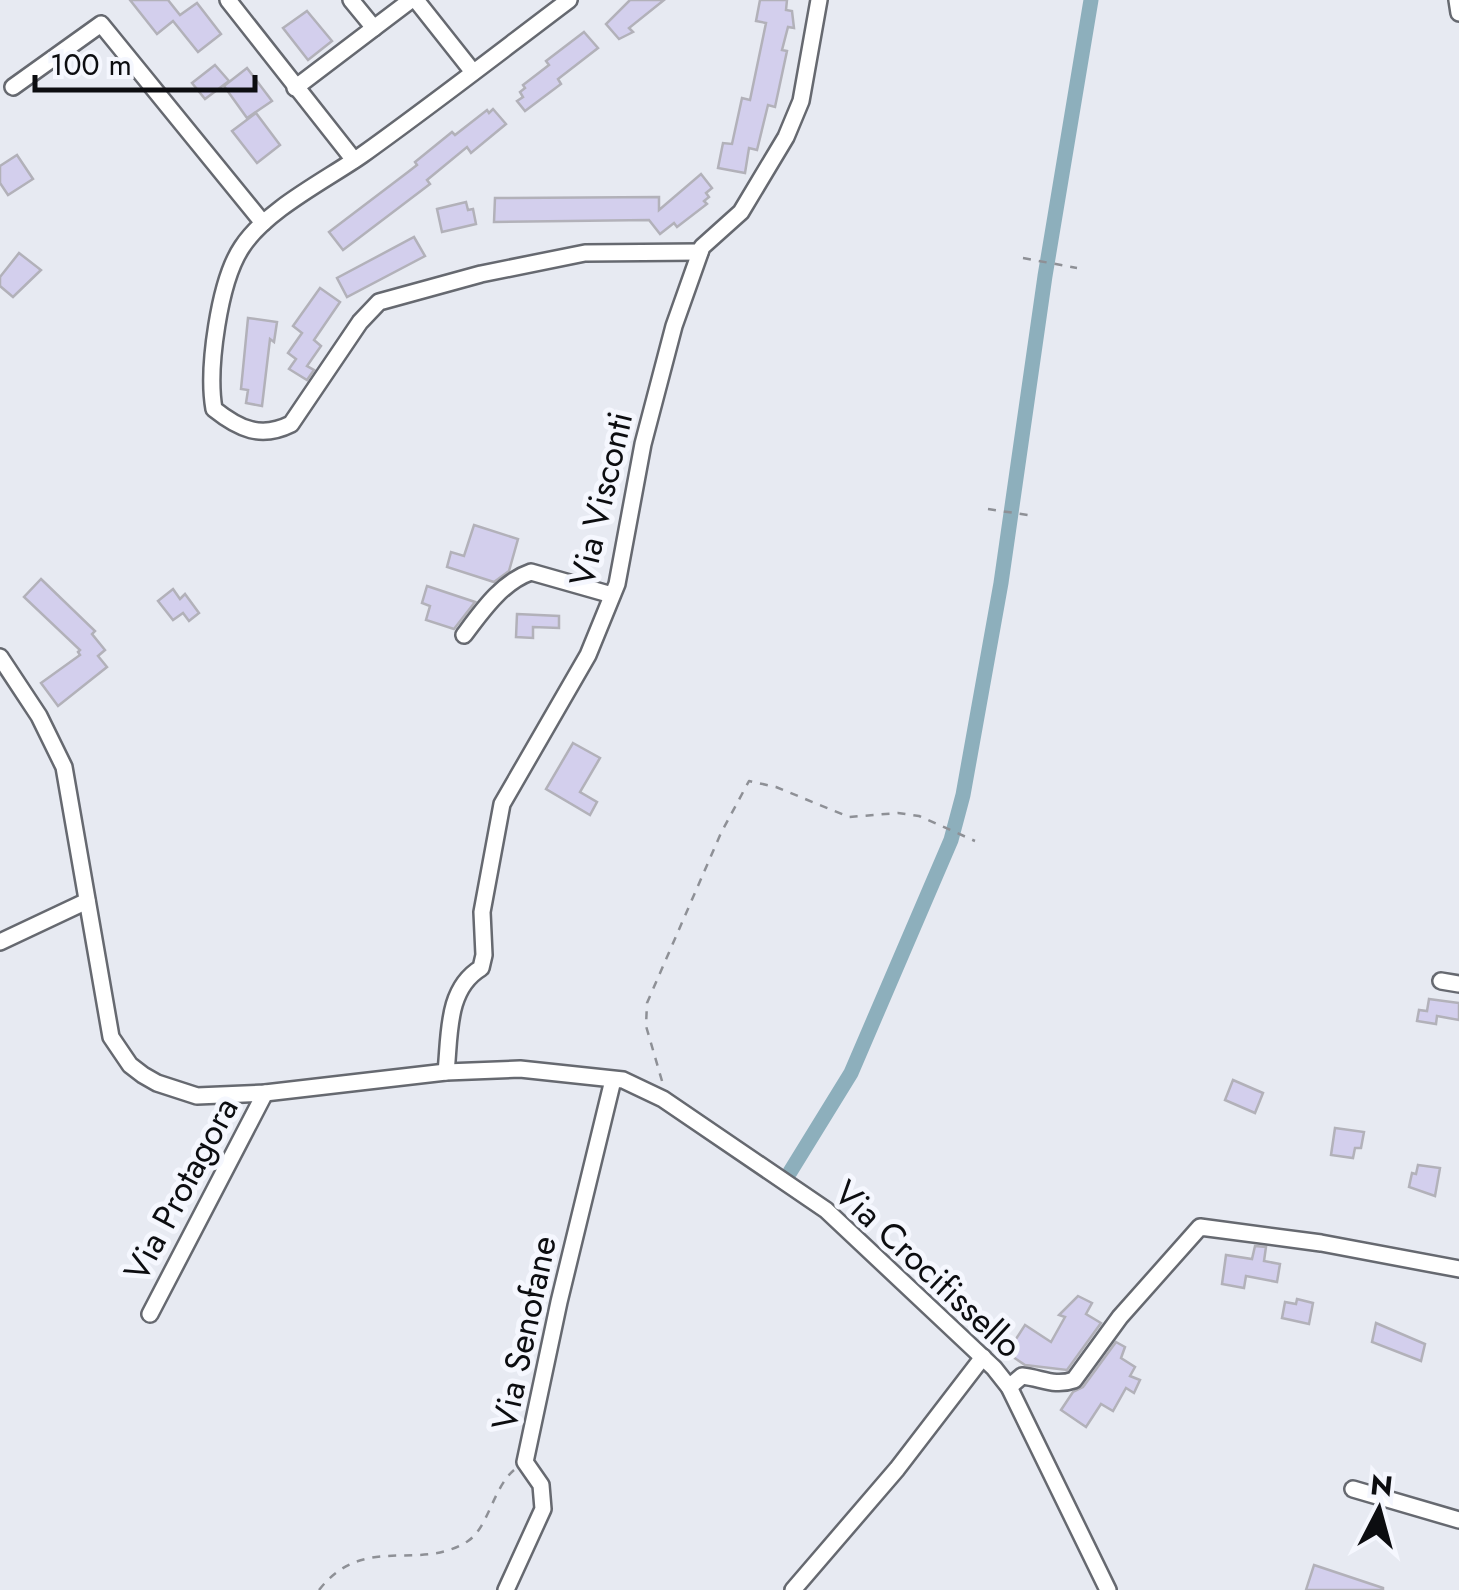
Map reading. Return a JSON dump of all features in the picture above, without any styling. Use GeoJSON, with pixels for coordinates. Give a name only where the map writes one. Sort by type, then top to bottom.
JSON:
{"type":"FeatureCollection","features":[{"type":"Feature","properties":{"kind":"street"},"geometry":{"type":"LineString","coordinates":[[228,0],[354,160]]}},
{"type":"Feature","properties":{"kind":"street"},"geometry":{"type":"LineString","coordinates":[[350,0],[374,28]]}},
{"type":"Feature","properties":{"kind":"street"},"geometry":{"type":"LineString","coordinates":[[296,88],[413,0],[473,72]]}},
{"type":"Feature","properties":{"kind":"street"},"geometry":{"type":"LineString","coordinates":[[569,0],[263,223],[240,248],[215,331],[211,393],[214,409],[244,430],[273,433],[291,424],[360,322],[379,302],[481,274],[584,252],[700,252]]}},
{"type":"Feature","properties":{"kind":"street","name":"Via Visconti"},"geometry":{"type":"LineString","coordinates":[[446,1072],[453,1006],[464,978],[481,968],[484,955],[482,912],[502,804],[588,655],[612,595],[643,444],[674,326],[700,252],[740,212],[786,137],[801,100],[819,0]]}},
{"type":"Feature","properties":{"kind":"street"},"geometry":{"type":"LineString","coordinates":[[1456,0],[1459,13]]}},
{"type":"Feature","properties":{"kind":"street"},"geometry":{"type":"LineString","coordinates":[[13,87],[101,24],[263,223]]}},
{"type":"Feature","properties":{"kind":"street"},"geometry":{"type":"LineString","coordinates":[[464,635],[487,604],[520,576],[531,572],[612,595]]}},
{"type":"Feature","properties":{"kind":"street","name":"Via Crocifissello"},"geometry":{"type":"LineString","coordinates":[[0,658],[31,703],[64,767],[111,1037],[130,1065],[158,1083],[198,1096],[266,1093],[446,1072],[520,1069],[622,1080],[658,1097],[826,1210],[984,1357],[1008,1387],[1108,1590]]}},
{"type":"Feature","properties":{"kind":"street"},"geometry":{"type":"LineString","coordinates":[[0,942],[86,901]]}},
{"type":"Feature","properties":{"kind":"street"},"geometry":{"type":"LineString","coordinates":[[1440,981],[1459,984]]}},
{"type":"Feature","properties":{"kind":"street","name":"Via Senofane"},"geometry":{"type":"LineString","coordinates":[[506,1590],[543,1509],[541,1485],[526,1462],[559,1302],[614,1080]]}},
{"type":"Feature","properties":{"kind":"street","name":"Via Protagora"},"geometry":{"type":"LineString","coordinates":[[150,1314],[266,1093]]}},
{"type":"Feature","properties":{"kind":"street"},"geometry":{"type":"LineString","coordinates":[[1008,1387],[1022,1376],[1049,1383],[1074,1380],[1120,1317],[1200,1227],[1321,1243],[1459,1270]]}},
{"type":"Feature","properties":{"kind":"street"},"geometry":{"type":"LineString","coordinates":[[793,1590],[897,1469],[984,1357]]}},
{"type":"Feature","properties":{"kind":"street"},"geometry":{"type":"LineString","coordinates":[[1353,1489],[1459,1520]]}},
{"type":"Feature","properties":{"kind":"path"},"geometry":{"type":"LineString","coordinates":[[1022,258],[1077,268]]}},
{"type":"Feature","properties":{"kind":"path"},"geometry":{"type":"LineString","coordinates":[[988,509],[1034,516]]}},
{"type":"Feature","properties":{"kind":"path"},"geometry":{"type":"LineString","coordinates":[[658,1097],[663,1085],[646,1026],[647,1003],[721,834],[749,780],[849,817],[898,814],[937,822],[975,842]]}},
{"type":"Feature","properties":{"kind":"path"},"geometry":{"type":"LineString","coordinates":[[319,1590],[344,1564],[440,1551],[468,1541],[478,1531],[510,1473],[526,1462]]}},
{"type":"Feature","properties":{"kind":"building"},"geometry":{"type":"Polygon","coordinates":[[[130,0],[168,0],[180,15],[197,3],[221,34],[198,52],[173,21],[157,34],[130,0]]]}},
{"type":"Feature","properties":{"kind":"building"},"geometry":{"type":"Polygon","coordinates":[[[630,0],[664,0],[629,28],[633,32],[619,39],[606,24],[630,0]]]}},
{"type":"Feature","properties":{"kind":"building"},"geometry":{"type":"Polygon","coordinates":[[[760,0],[787,0],[786,10],[792,11],[794,28],[788,27],[782,50],[787,51],[775,107],[768,105],[757,150],[749,148],[745,173],[718,168],[723,143],[732,144],[742,98],[750,100],[766,23],[756,21],[760,0]]]}},
{"type":"Feature","properties":{"kind":"building"},"geometry":{"type":"Polygon","coordinates":[[[307,11],[332,41],[308,60],[283,28],[307,11]]]}},
{"type":"Feature","properties":{"kind":"building"},"geometry":{"type":"Polygon","coordinates":[[[584,32],[598,48],[558,79],[561,84],[525,111],[517,101],[523,97],[523,85],[549,65],[546,61],[584,32]]]}},
{"type":"Feature","properties":{"kind":"building"},"geometry":{"type":"Polygon","coordinates":[[[215,65],[229,81],[205,99],[192,83],[215,65]]]}},
{"type":"Feature","properties":{"kind":"building"},"geometry":{"type":"Polygon","coordinates":[[[247,68],[272,101],[247,118],[224,86],[247,68]]]}},
{"type":"Feature","properties":{"kind":"building"},"geometry":{"type":"Polygon","coordinates":[[[493,109],[506,124],[471,153],[467,147],[427,180],[430,184],[343,250],[329,232],[417,165],[415,162],[452,132],[455,135],[493,109]]]}},
{"type":"Feature","properties":{"kind":"building"},"geometry":{"type":"Polygon","coordinates":[[[256,113],[280,145],[257,163],[232,131],[256,113]]]}},
{"type":"Feature","properties":{"kind":"building"},"geometry":{"type":"Polygon","coordinates":[[[17,155],[33,179],[8,195],[0,183],[0,166],[17,155]]]}},
{"type":"Feature","properties":{"kind":"building"},"geometry":{"type":"Polygon","coordinates":[[[701,174],[712,188],[706,193],[707,204],[677,227],[674,223],[660,234],[649,220],[494,222],[495,198],[659,197],[659,210],[701,174]]]}},
{"type":"Feature","properties":{"kind":"building"},"geometry":{"type":"Polygon","coordinates":[[[466,202],[468,210],[473,209],[476,224],[442,232],[437,209],[466,202]]]}},
{"type":"Feature","properties":{"kind":"building"},"geometry":{"type":"Polygon","coordinates":[[[414,237],[425,256],[347,297],[337,278],[414,237]]]}},
{"type":"Feature","properties":{"kind":"building"},"geometry":{"type":"Polygon","coordinates":[[[19,253],[41,270],[13,297],[0,286],[0,277],[19,253]]]}},
{"type":"Feature","properties":{"kind":"building"},"geometry":{"type":"Polygon","coordinates":[[[320,288],[340,302],[314,340],[321,346],[307,366],[314,370],[307,380],[289,369],[296,359],[288,353],[302,333],[293,326],[320,288]]]}},
{"type":"Feature","properties":{"kind":"building"},"geometry":{"type":"Polygon","coordinates":[[[248,318],[277,322],[274,342],[270,339],[262,406],[246,403],[248,390],[241,389],[248,318]]]}},
{"type":"Feature","properties":{"kind":"building"},"geometry":{"type":"Polygon","coordinates":[[[474,525],[518,539],[509,571],[494,582],[447,567],[451,552],[464,556],[474,525]]]}},
{"type":"Feature","properties":{"kind":"building"},"geometry":{"type":"Polygon","coordinates":[[[41,579],[95,631],[92,634],[105,650],[98,656],[107,667],[58,706],[41,683],[80,655],[80,650],[24,597],[41,579]]]}},
{"type":"Feature","properties":{"kind":"building"},"geometry":{"type":"Polygon","coordinates":[[[427,586],[475,602],[454,629],[426,620],[430,606],[422,603],[427,586]]]}},
{"type":"Feature","properties":{"kind":"building"},"geometry":{"type":"Polygon","coordinates":[[[173,589],[180,599],[185,594],[199,613],[189,621],[183,613],[173,620],[158,601],[173,589]]]}},
{"type":"Feature","properties":{"kind":"building"},"geometry":{"type":"Polygon","coordinates":[[[517,614],[559,616],[559,628],[533,627],[533,638],[516,637],[517,614]]]}},
{"type":"Feature","properties":{"kind":"building"},"geometry":{"type":"Polygon","coordinates":[[[573,743],[600,758],[580,792],[597,802],[590,815],[546,789],[573,743]]]}},
{"type":"Feature","properties":{"kind":"building"},"geometry":{"type":"Polygon","coordinates":[[[1429,999],[1459,1003],[1459,1020],[1437,1016],[1436,1024],[1417,1021],[1419,1010],[1427,1011],[1429,999]]]}},
{"type":"Feature","properties":{"kind":"building"},"geometry":{"type":"Polygon","coordinates":[[[1233,1080],[1263,1093],[1255,1113],[1225,1100],[1233,1080]]]}},
{"type":"Feature","properties":{"kind":"building"},"geometry":{"type":"Polygon","coordinates":[[[1335,1128],[1364,1132],[1361,1148],[1355,1148],[1353,1158],[1331,1155],[1335,1128]]]}},
{"type":"Feature","properties":{"kind":"building"},"geometry":{"type":"Polygon","coordinates":[[[1418,1165],[1440,1168],[1435,1196],[1409,1187],[1418,1165]]]}},
{"type":"Feature","properties":{"kind":"building"},"geometry":{"type":"Polygon","coordinates":[[[1255,1246],[1266,1247],[1264,1261],[1280,1264],[1277,1282],[1246,1276],[1244,1288],[1222,1284],[1226,1255],[1252,1259],[1255,1246]]]}},
{"type":"Feature","properties":{"kind":"building"},"geometry":{"type":"Polygon","coordinates":[[[1078,1296],[1092,1303],[1086,1314],[1101,1323],[1067,1370],[1025,1365],[1007,1353],[1025,1325],[1051,1342],[1065,1317],[1059,1315],[1078,1296]]]}},
{"type":"Feature","properties":{"kind":"building"},"geometry":{"type":"Polygon","coordinates":[[[1297,1299],[1313,1303],[1309,1324],[1282,1318],[1285,1302],[1296,1304],[1297,1299]]]}},
{"type":"Feature","properties":{"kind":"building"},"geometry":{"type":"Polygon","coordinates":[[[1376,1323],[1425,1344],[1421,1361],[1372,1342],[1376,1323]]]}},
{"type":"Feature","properties":{"kind":"building"},"geometry":{"type":"Polygon","coordinates":[[[1116,1342],[1125,1347],[1121,1358],[1135,1367],[1130,1376],[1140,1380],[1134,1393],[1126,1388],[1113,1411],[1101,1404],[1086,1427],[1061,1410],[1116,1342]]]}},
{"type":"Feature","properties":{"kind":"building"},"geometry":{"type":"Polygon","coordinates":[[[1314,1565],[1383,1588],[1383,1590],[1306,1590],[1314,1565]]]}},
{"type":"Feature","properties":{"kind":"waterway"},"geometry":{"type":"LineString","coordinates":[[790,1172],[851,1073],[951,840],[963,795],[1001,583],[1045,276],[1091,0]]}}]}
